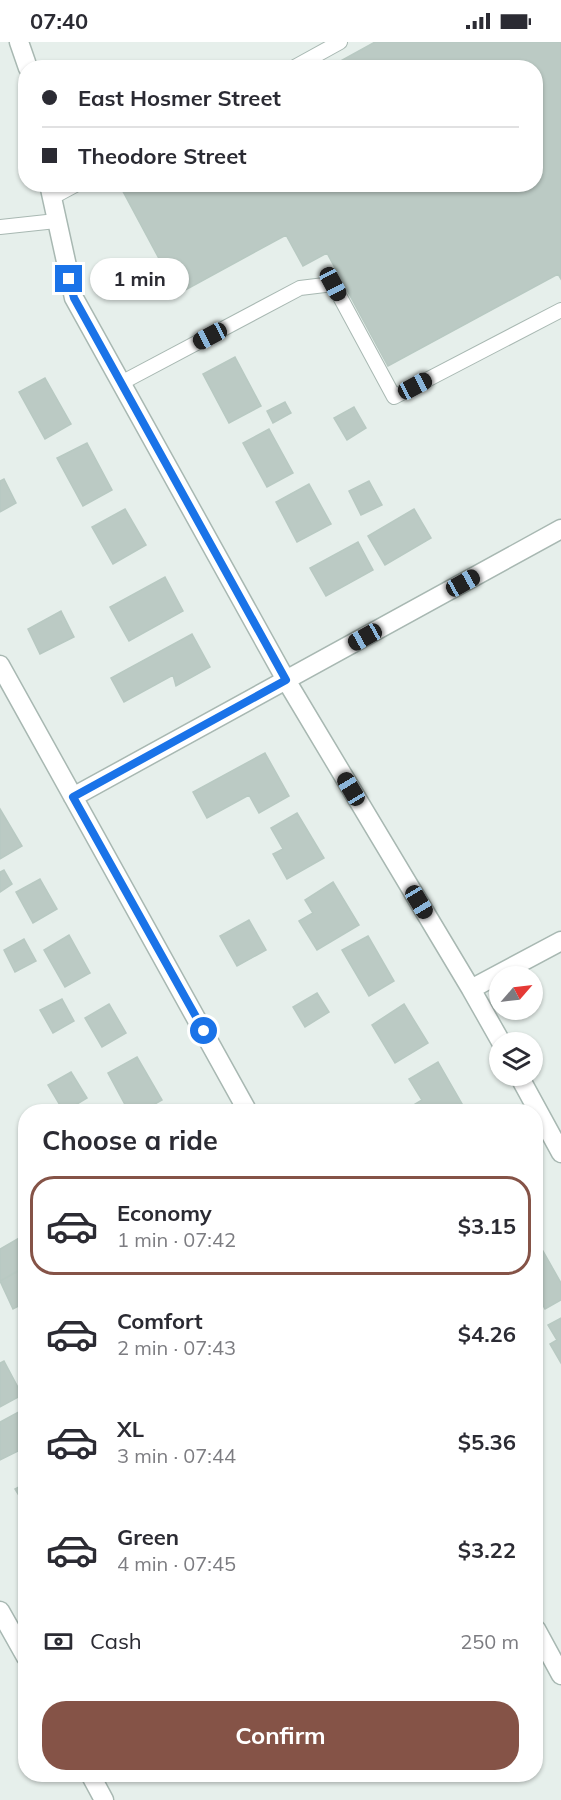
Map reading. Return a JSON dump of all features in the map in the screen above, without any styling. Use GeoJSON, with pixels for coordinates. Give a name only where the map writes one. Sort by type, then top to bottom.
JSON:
{"type":"FeatureCollection","features":[{"type":"Feature","properties":{"kind":"street"},"geometry":{"type":"LineString","coordinates":[[19,42],[25,60]]}},
{"type":"Feature","properties":{"kind":"street"},"geometry":{"type":"LineString","coordinates":[[50,192],[74,298],[286,680],[495,1032]]}},
{"type":"Feature","properties":{"kind":"street"},"geometry":{"type":"LineString","coordinates":[[73,797],[561,529]]}},
{"type":"Feature","properties":{"kind":"street"},"geometry":{"type":"LineString","coordinates":[[0,665],[244,1104]]}},
{"type":"Feature","properties":{"kind":"street"},"geometry":{"type":"LineString","coordinates":[[471,989],[561,941]]}},
{"type":"Feature","properties":{"kind":"street"},"geometry":{"type":"LineString","coordinates":[[524,1086],[534,1104]]}},
{"type":"Feature","properties":{"kind":"street"},"geometry":{"type":"LineString","coordinates":[[543,1120],[561,1153]]}},
{"type":"Feature","properties":{"kind":"street"},"geometry":{"type":"LineString","coordinates":[[0,1611],[18,1644]]}},
{"type":"Feature","properties":{"kind":"street"},"geometry":{"type":"LineString","coordinates":[[543,1642],[561,1675]]}},
{"type":"Feature","properties":{"kind":"street"},"geometry":{"type":"LineString","coordinates":[[94,1782],[104,1800]]}},
{"type":"Feature","properties":{"kind":"lane"},"geometry":{"type":"LineString","coordinates":[[307,60],[340,42]]}},
{"type":"Feature","properties":{"kind":"lane"},"geometry":{"type":"LineString","coordinates":[[0,228],[56,221]]}},
{"type":"Feature","properties":{"kind":"lane"},"geometry":{"type":"LineString","coordinates":[[121,384],[300,288],[333,284],[394,397],[561,310]]}},
{"type":"Feature","properties":{"kind":"building"},"geometry":{"type":"Polygon","coordinates":[[[375,42],[561,42],[561,279],[558,274],[388,366],[327,253],[303,266],[286,235],[178,294],[123,192],[543,192],[543,60],[342,60],[375,42]]]}},
{"type":"Feature","properties":{"kind":"building"},"geometry":{"type":"Polygon","coordinates":[[[235,357],[261,406],[229,423],[203,374],[235,357]]]}},
{"type":"Feature","properties":{"kind":"building"},"geometry":{"type":"Polygon","coordinates":[[[45,378],[71,424],[45,439],[19,392],[45,378]]]}},
{"type":"Feature","properties":{"kind":"building"},"geometry":{"type":"Polygon","coordinates":[[[285,402],[291,413],[273,423],[267,411],[285,402]]]}},
{"type":"Feature","properties":{"kind":"building"},"geometry":{"type":"Polygon","coordinates":[[[354,407],[366,428],[347,440],[334,418],[354,407]]]}},
{"type":"Feature","properties":{"kind":"building"},"geometry":{"type":"Polygon","coordinates":[[[269,429],[293,473],[267,487],[243,443],[269,429]]]}},
{"type":"Feature","properties":{"kind":"building"},"geometry":{"type":"Polygon","coordinates":[[[87,443],[112,490],[83,506],[57,458],[87,443]]]}},
{"type":"Feature","properties":{"kind":"building"},"geometry":{"type":"Polygon","coordinates":[[[4,479],[16,503],[0,512],[0,481],[4,479]]]}},
{"type":"Feature","properties":{"kind":"building"},"geometry":{"type":"Polygon","coordinates":[[[369,481],[382,505],[361,515],[349,491],[369,481]]]}},
{"type":"Feature","properties":{"kind":"building"},"geometry":{"type":"Polygon","coordinates":[[[309,484],[331,524],[297,542],[276,502],[309,484]]]}},
{"type":"Feature","properties":{"kind":"building"},"geometry":{"type":"Polygon","coordinates":[[[125,509],[146,545],[113,564],[92,527],[125,509]]]}},
{"type":"Feature","properties":{"kind":"building"},"geometry":{"type":"Polygon","coordinates":[[[414,509],[431,538],[385,565],[368,536],[414,509]]]}},
{"type":"Feature","properties":{"kind":"building"},"geometry":{"type":"Polygon","coordinates":[[[358,542],[373,570],[326,596],[310,568],[358,542]]]}},
{"type":"Feature","properties":{"kind":"building"},"geometry":{"type":"Polygon","coordinates":[[[165,577],[183,611],[129,641],[110,607],[165,577]]]}},
{"type":"Feature","properties":{"kind":"building"},"geometry":{"type":"Polygon","coordinates":[[[61,611],[74,637],[40,654],[28,629],[61,611]]]}},
{"type":"Feature","properties":{"kind":"building"},"geometry":{"type":"Polygon","coordinates":[[[192,634],[210,667],[176,686],[173,675],[124,702],[111,678],[192,634]]]}},
{"type":"Feature","properties":{"kind":"building"},"geometry":{"type":"Polygon","coordinates":[[[265,753],[289,796],[259,813],[249,795],[207,818],[193,792],[265,753]]]}},
{"type":"Feature","properties":{"kind":"building"},"geometry":{"type":"Polygon","coordinates":[[[0,809],[22,846],[0,859],[0,809]]]}},
{"type":"Feature","properties":{"kind":"building"},"geometry":{"type":"Polygon","coordinates":[[[297,813],[324,858],[287,879],[273,854],[283,849],[271,828],[297,813]]]}},
{"type":"Feature","properties":{"kind":"building"},"geometry":{"type":"Polygon","coordinates":[[[4,870],[12,884],[0,892],[0,872],[4,870]]]}},
{"type":"Feature","properties":{"kind":"building"},"geometry":{"type":"Polygon","coordinates":[[[40,879],[57,909],[33,923],[16,892],[40,879]]]}},
{"type":"Feature","properties":{"kind":"building"},"geometry":{"type":"Polygon","coordinates":[[[333,882],[359,925],[317,950],[299,921],[313,913],[305,900],[333,882]]]}},
{"type":"Feature","properties":{"kind":"building"},"geometry":{"type":"Polygon","coordinates":[[[249,920],[266,950],[237,966],[220,936],[249,920]]]}},
{"type":"Feature","properties":{"kind":"building"},"geometry":{"type":"Polygon","coordinates":[[[69,935],[90,973],[65,987],[44,950],[69,935]]]}},
{"type":"Feature","properties":{"kind":"building"},"geometry":{"type":"Polygon","coordinates":[[[368,936],[394,981],[369,996],[342,950],[368,936]]]}},
{"type":"Feature","properties":{"kind":"building"},"geometry":{"type":"Polygon","coordinates":[[[24,939],[36,961],[15,972],[4,950],[24,939]]]}},
{"type":"Feature","properties":{"kind":"building"},"geometry":{"type":"Polygon","coordinates":[[[317,993],[329,1012],[305,1027],[293,1007],[317,993]]]}},
{"type":"Feature","properties":{"kind":"building"},"geometry":{"type":"Polygon","coordinates":[[[62,999],[74,1021],[53,1033],[40,1010],[62,999]]]}},
{"type":"Feature","properties":{"kind":"building"},"geometry":{"type":"Polygon","coordinates":[[[109,1004],[126,1033],[102,1047],[85,1018],[109,1004]]]}},
{"type":"Feature","properties":{"kind":"building"},"geometry":{"type":"Polygon","coordinates":[[[404,1004],[428,1043],[395,1063],[372,1025],[404,1004]]]}},
{"type":"Feature","properties":{"kind":"building"},"geometry":{"type":"Polygon","coordinates":[[[137,1057],[162,1100],[155,1104],[125,1104],[108,1073],[137,1057]]]}},
{"type":"Feature","properties":{"kind":"building"},"geometry":{"type":"Polygon","coordinates":[[[438,1062],[462,1104],[415,1104],[422,1100],[409,1079],[438,1062]]]}},
{"type":"Feature","properties":{"kind":"building"},"geometry":{"type":"Polygon","coordinates":[[[71,1072],[87,1098],[77,1104],[59,1104],[48,1085],[71,1072]]]}},
{"type":"Feature","properties":{"kind":"building"},"geometry":{"type":"Polygon","coordinates":[[[18,1239],[18,1271],[0,1281],[0,1249],[18,1239]]]}},
{"type":"Feature","properties":{"kind":"building"},"geometry":{"type":"Polygon","coordinates":[[[543,1251],[561,1283],[561,1300],[545,1309],[543,1305],[543,1251]]]}},
{"type":"Feature","properties":{"kind":"building"},"geometry":{"type":"Polygon","coordinates":[[[18,1271],[18,1306],[13,1309],[0,1281],[18,1271]]]}},
{"type":"Feature","properties":{"kind":"building"},"geometry":{"type":"Polygon","coordinates":[[[561,1318],[561,1363],[550,1344],[557,1340],[548,1325],[561,1318]]]}},
{"type":"Feature","properties":{"kind":"building"},"geometry":{"type":"Polygon","coordinates":[[[4,1361],[18,1387],[18,1397],[0,1407],[0,1363],[4,1361]]]}},
{"type":"Feature","properties":{"kind":"building"},"geometry":{"type":"Polygon","coordinates":[[[18,1412],[18,1451],[0,1460],[0,1422],[18,1412]]]}},
{"type":"Feature","properties":{"kind":"route"},"geometry":{"type":"LineString","coordinates":[[69,279],[74,298],[286,680],[73,797],[204,1031]]}}]}
